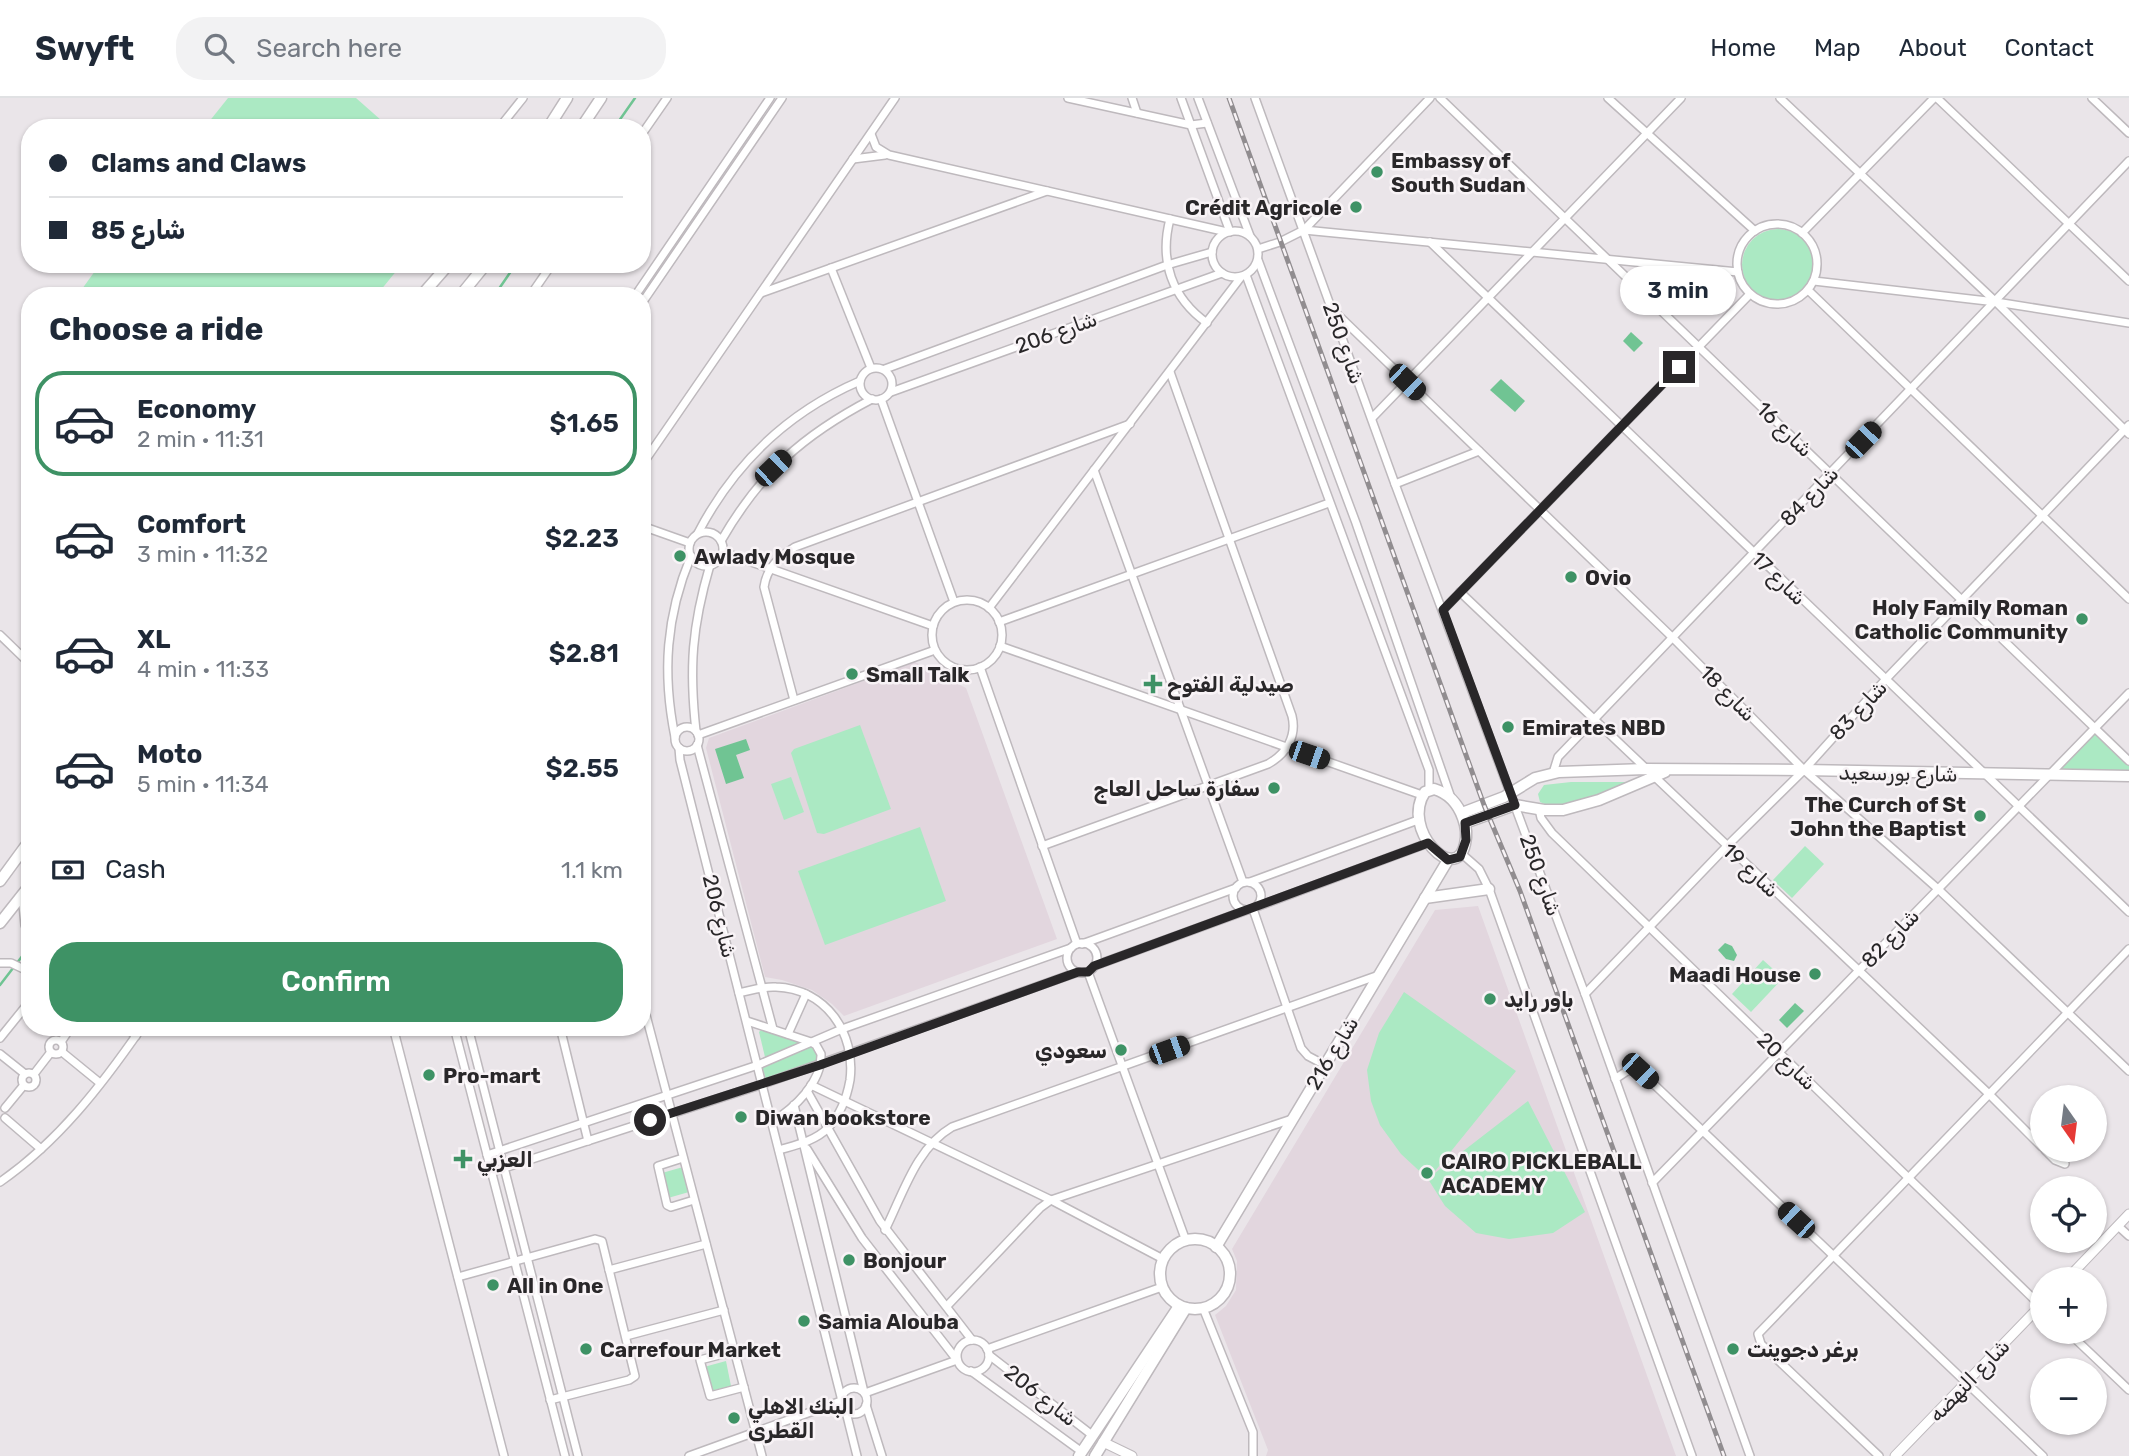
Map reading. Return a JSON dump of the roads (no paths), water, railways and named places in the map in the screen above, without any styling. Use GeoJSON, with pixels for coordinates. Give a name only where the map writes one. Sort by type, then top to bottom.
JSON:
{"type":"FeatureCollection","features":[{"type":"Feature","properties":{"kind":"main road"},"geometry":{"type":"LineString","coordinates":[[554,119],[567,98]]}},
{"type":"Feature","properties":{"kind":"main road"},"geometry":{"type":"LineString","coordinates":[[587,119],[601,98]]}},
{"type":"Feature","properties":{"kind":"main road"},"geometry":{"type":"LineString","coordinates":[[430,287],[441,273]]}},
{"type":"Feature","properties":{"kind":"main road"},"geometry":{"type":"LineString","coordinates":[[467,287],[479,273]]}},
{"type":"Feature","properties":{"kind":"main road","name":"شارع بورسعيد"},"geometry":{"type":"LineString","coordinates":[[1463,818],[1535,778],[1553,773],[1804,770],[2129,776]]}},
{"type":"Feature","properties":{"kind":"main road","name":"شارع بورسعيد"},"geometry":{"type":"LineString","coordinates":[[1463,818],[1515,805],[1563,810],[1650,773]]}},
{"type":"Feature","properties":{"kind":"main road"},"geometry":{"type":"LineString","coordinates":[[1438,790],[1451,799],[1463,818],[1466,840],[1462,854],[1456,859],[1448,860],[1428,843],[1418,820],[1418,807],[1426,792],[1438,790]]}},
{"type":"Feature","properties":{"kind":"main road"},"geometry":{"type":"LineString","coordinates":[[0,881],[21,852]]}},
{"type":"Feature","properties":{"kind":"main road","name":"شارع 216"},"geometry":{"type":"LineString","coordinates":[[1216,1247],[1448,860]]}},
{"type":"Feature","properties":{"kind":"main road"},"geometry":{"type":"LineString","coordinates":[[1425,898],[1489,889]]}},
{"type":"Feature","properties":{"kind":"main road"},"geometry":{"type":"LineString","coordinates":[[0,923],[21,896]]}},
{"type":"Feature","properties":{"kind":"main road"},"geometry":{"type":"LineString","coordinates":[[1197,1240],[1216,1247],[1229,1267],[1226,1290],[1220,1298],[1203,1308],[1182,1307],[1166,1294],[1162,1287],[1160,1278],[1163,1259],[1177,1245],[1186,1241],[1197,1240]]}},
{"type":"Feature","properties":{"kind":"main road"},"geometry":{"type":"LineString","coordinates":[[1083,1455],[1092,1434],[1182,1307]]}},
{"type":"Feature","properties":{"kind":"main road"},"geometry":{"type":"LineString","coordinates":[[1095,1456],[1182,1307]]}},
{"type":"Feature","properties":{"kind":"street"},"geometry":{"type":"LineString","coordinates":[[506,119],[523,98]]}},
{"type":"Feature","properties":{"kind":"street"},"geometry":{"type":"LineString","coordinates":[[651,121],[667,98]]}},
{"type":"Feature","properties":{"kind":"street"},"geometry":{"type":"LineString","coordinates":[[651,273],[770,98]]}},
{"type":"Feature","properties":{"kind":"street"},"geometry":{"type":"LineString","coordinates":[[651,290],[782,98]]}},
{"type":"Feature","properties":{"kind":"street"},"geometry":{"type":"LineString","coordinates":[[651,453],[895,98]]}},
{"type":"Feature","properties":{"kind":"street"},"geometry":{"type":"LineString","coordinates":[[1068,98],[1191,125],[1207,123]]}},
{"type":"Feature","properties":{"kind":"street"},"geometry":{"type":"LineString","coordinates":[[1132,98],[1137,113]]}},
{"type":"Feature","properties":{"kind":"street"},"geometry":{"type":"LineString","coordinates":[[1181,98],[1229,232]]}},
{"type":"Feature","properties":{"kind":"street"},"geometry":{"type":"LineString","coordinates":[[1198,98],[1250,236],[1258,249],[1258,260],[1356,523],[1451,799]]}},
{"type":"Feature","properties":{"kind":"street","name":"شارع 250"},"geometry":{"type":"LineString","coordinates":[[1255,98],[1585,994],[1750,1456]]}},
{"type":"Feature","properties":{"kind":"street"},"geometry":{"type":"LineString","coordinates":[[1258,249],[1304,230],[1430,98]]}},
{"type":"Feature","properties":{"kind":"street","name":"شارع 16"},"geometry":{"type":"LineString","coordinates":[[1440,98],[2129,761]]}},
{"type":"Feature","properties":{"kind":"street"},"geometry":{"type":"LineString","coordinates":[[1608,98],[1755,232]]}},
{"type":"Feature","properties":{"kind":"street"},"geometry":{"type":"LineString","coordinates":[[1372,418],[1681,98]]}},
{"type":"Feature","properties":{"kind":"street"},"geometry":{"type":"LineString","coordinates":[[1780,98],[2128,429]]}},
{"type":"Feature","properties":{"kind":"street"},"geometry":{"type":"LineString","coordinates":[[1802,233],[1935,98],[2129,281]]}},
{"type":"Feature","properties":{"kind":"street"},"geometry":{"type":"LineString","coordinates":[[2092,98],[2129,133]]}},
{"type":"Feature","properties":{"kind":"street"},"geometry":{"type":"LineString","coordinates":[[871,133],[876,148],[889,155]]}},
{"type":"Feature","properties":{"kind":"street"},"geometry":{"type":"LineString","coordinates":[[853,159],[889,155],[1229,232],[1244,232],[1250,236]]}},
{"type":"Feature","properties":{"kind":"street","name":"شارع 84"},"geometry":{"type":"LineString","coordinates":[[1553,773],[1558,757],[2129,161]]}},
{"type":"Feature","properties":{"kind":"street"},"geometry":{"type":"LineString","coordinates":[[761,293],[1047,191]]}},
{"type":"Feature","properties":{"kind":"street"},"geometry":{"type":"LineString","coordinates":[[1170,219],[1165,248],[1167,265],[1175,288],[1182,301],[1207,323]]}},
{"type":"Feature","properties":{"kind":"street"},"geometry":{"type":"LineString","coordinates":[[1770,225],[1794,228],[1802,233],[1815,250],[1817,271],[1808,290],[1797,299],[1784,304],[1769,304],[1750,294],[1738,272],[1740,249],[1755,232],[1770,225]]}},
{"type":"Feature","properties":{"kind":"street"},"geometry":{"type":"LineString","coordinates":[[1304,230],[1738,272]]}},
{"type":"Feature","properties":{"kind":"street"},"geometry":{"type":"LineString","coordinates":[[1229,232],[1219,238],[1212,252],[1214,264],[1222,273],[1234,277],[1243,276]]}},
{"type":"Feature","properties":{"kind":"street","name":"شارع 17"},"geometry":{"type":"LineString","coordinates":[[1430,242],[2129,912]]}},
{"type":"Feature","properties":{"kind":"street","name":"شارع 206"},"geometry":{"type":"LineString","coordinates":[[885,369],[1167,265],[1212,252]]}},
{"type":"Feature","properties":{"kind":"street"},"geometry":{"type":"LineString","coordinates":[[989,608],[1258,260]]}},
{"type":"Feature","properties":{"kind":"street"},"geometry":{"type":"LineString","coordinates":[[831,268],[871,368]]}},
{"type":"Feature","properties":{"kind":"street","name":"شارع 206"},"geometry":{"type":"LineString","coordinates":[[891,392],[1222,273]]}},
{"type":"Feature","properties":{"kind":"street"},"geometry":{"type":"LineString","coordinates":[[1000,646],[1287,747],[1426,792],[1429,770],[1243,276]]}},
{"type":"Feature","properties":{"kind":"street"},"geometry":{"type":"LineString","coordinates":[[1814,281],[1996,302],[2129,323]]}},
{"type":"Feature","properties":{"kind":"street"},"geometry":{"type":"LineString","coordinates":[[1808,290],[2129,599]]}},
{"type":"Feature","properties":{"kind":"street"},"geometry":{"type":"LineString","coordinates":[[1443,610],[1750,294]]}},
{"type":"Feature","properties":{"kind":"street","name":"شارع 18"},"geometry":{"type":"LineString","coordinates":[[1332,309],[1672,638],[1804,770],[1938,889],[2129,1071]]}},
{"type":"Feature","properties":{"kind":"street"},"geometry":{"type":"LineString","coordinates":[[721,541],[753,490],[773,468],[819,429],[872,399],[881,399],[891,392],[892,377],[885,369],[871,368],[862,375],[862,392],[872,399]]}},
{"type":"Feature","properties":{"kind":"street"},"geometry":{"type":"LineString","coordinates":[[1042,846],[1268,764],[1282,754],[1294,732],[1292,716],[1170,372]]}},
{"type":"Feature","properties":{"kind":"street"},"geometry":{"type":"LineString","coordinates":[[710,565],[693,642],[691,664],[697,745],[691,750],[680,748],[675,737],[667,685],[668,633],[680,581],[691,556],[690,543],[723,490],[765,442],[810,407],[836,391],[860,381]]}},
{"type":"Feature","properties":{"kind":"street"},"geometry":{"type":"LineString","coordinates":[[881,399],[954,603]]}},
{"type":"Feature","properties":{"kind":"street"},"geometry":{"type":"LineString","coordinates":[[794,700],[766,596],[765,578],[769,569],[795,547],[1130,424]]}},
{"type":"Feature","properties":{"kind":"street","name":"شارع 83"},"geometry":{"type":"LineString","coordinates":[[1585,994],[1804,770],[1885,680],[2128,429]]}},
{"type":"Feature","properties":{"kind":"street"},"geometry":{"type":"LineString","coordinates":[[1395,484],[1479,451]]}},
{"type":"Feature","properties":{"kind":"street"},"geometry":{"type":"LineString","coordinates":[[1094,470],[1243,884],[1234,900],[1239,908],[1252,909]]}},
{"type":"Feature","properties":{"kind":"street"},"geometry":{"type":"LineString","coordinates":[[999,622],[1329,503]]}},
{"type":"Feature","properties":{"kind":"street"},"geometry":{"type":"LineString","coordinates":[[651,529],[690,543]]}},
{"type":"Feature","properties":{"kind":"street"},"geometry":{"type":"LineString","coordinates":[[691,556],[699,564],[710,565],[716,562],[723,552],[721,541],[712,532],[698,533]]}},
{"type":"Feature","properties":{"kind":"street"},"geometry":{"type":"LineString","coordinates":[[723,552],[933,626]]}},
{"type":"Feature","properties":{"kind":"street","name":"شارع 19"},"geometry":{"type":"LineString","coordinates":[[1460,592],[2030,1136]]}},
{"type":"Feature","properties":{"kind":"street"},"geometry":{"type":"LineString","coordinates":[[966,600],[989,608],[999,622],[1002,634],[1000,646],[992,659],[980,667],[962,670],[946,663],[932,642],[933,626],[940,612],[954,603],[966,600]]}},
{"type":"Feature","properties":{"kind":"street"},"geometry":{"type":"LineString","coordinates":[[0,635],[21,655]]}},
{"type":"Feature","properties":{"kind":"street"},"geometry":{"type":"LineString","coordinates":[[675,737],[684,727],[697,733],[935,650]]}},
{"type":"Feature","properties":{"kind":"street"},"geometry":{"type":"LineString","coordinates":[[980,667],[1077,945]]}},
{"type":"Feature","properties":{"kind":"street","name":"شارع 82"},"geometry":{"type":"LineString","coordinates":[[1652,1183],[2129,693]]}},
{"type":"Feature","properties":{"kind":"street","name":"شارع 206"},"geometry":{"type":"LineString","coordinates":[[697,745],[773,1029]]}},
{"type":"Feature","properties":{"kind":"street","name":"شارع 206"},"geometry":{"type":"LineString","coordinates":[[680,748],[680,760],[841,1399]]}},
{"type":"Feature","properties":{"kind":"street","name":"شارع 20"},"geometry":{"type":"LineString","coordinates":[[1539,809],[1552,833],[1648,928],[2030,1294]]}},
{"type":"Feature","properties":{"kind":"street"},"geometry":{"type":"LineString","coordinates":[[487,1155],[758,1065],[842,1029],[1418,820]]}},
{"type":"Feature","properties":{"kind":"street"},"geometry":{"type":"LineString","coordinates":[[492,1172],[820,1065],[1091,969],[1428,843]]}},
{"type":"Feature","properties":{"kind":"street"},"geometry":{"type":"LineString","coordinates":[[1462,854],[1479,869],[1489,889],[1692,1456]]}},
{"type":"Feature","properties":{"kind":"street"},"geometry":{"type":"LineString","coordinates":[[1243,884],[1258,887],[1262,895],[1252,909]]}},
{"type":"Feature","properties":{"kind":"street"},"geometry":{"type":"LineString","coordinates":[[1252,909],[1301,1048],[1308,1056],[1325,1065]]}},
{"type":"Feature","properties":{"kind":"street"},"geometry":{"type":"LineString","coordinates":[[1078,972],[1071,968],[1068,954],[1077,945],[1089,946],[1095,951],[1097,958],[1091,969],[1122,1067],[1186,1241]]}},
{"type":"Feature","properties":{"kind":"street"},"geometry":{"type":"LineString","coordinates":[[1880,1456],[1758,1339],[1762,1329],[2129,949]]}},
{"type":"Feature","properties":{"kind":"street"},"geometry":{"type":"LineString","coordinates":[[0,963],[11,963],[21,968]]}},
{"type":"Feature","properties":{"kind":"street"},"geometry":{"type":"LineString","coordinates":[[886,1230],[924,1151],[944,1132],[960,1123],[1379,975]]}},
{"type":"Feature","properties":{"kind":"street"},"geometry":{"type":"LineString","coordinates":[[739,993],[777,987],[806,994],[827,1009],[848,1038],[851,1070],[844,1101],[828,1128],[803,1143],[779,1150]]}},
{"type":"Feature","properties":{"kind":"street"},"geometry":{"type":"LineString","coordinates":[[788,1034],[806,994]]}},
{"type":"Feature","properties":{"kind":"street"},"geometry":{"type":"LineString","coordinates":[[0,1038],[21,1012]]}},
{"type":"Feature","properties":{"kind":"street"},"geometry":{"type":"LineString","coordinates":[[747,1021],[811,1042],[819,1049],[822,1059],[809,1088],[794,1105],[772,1122]]}},
{"type":"Feature","properties":{"kind":"street"},"geometry":{"type":"LineString","coordinates":[[651,1035],[762,1456]]}},
{"type":"Feature","properties":{"kind":"street"},"geometry":{"type":"LineString","coordinates":[[61,1042],[65,1036]]}},
{"type":"Feature","properties":{"kind":"street"},"geometry":{"type":"LineString","coordinates":[[0,1182],[41,1149],[82,1107],[136,1036]]}},
{"type":"Feature","properties":{"kind":"street"},"geometry":{"type":"LineString","coordinates":[[395,1036],[504,1456]]}},
{"type":"Feature","properties":{"kind":"street"},"geometry":{"type":"LineString","coordinates":[[456,1036],[565,1456]]}},
{"type":"Feature","properties":{"kind":"street"},"geometry":{"type":"LineString","coordinates":[[470,1036],[578,1456]]}},
{"type":"Feature","properties":{"kind":"street"},"geometry":{"type":"LineString","coordinates":[[562,1036],[588,1141]]}},
{"type":"Feature","properties":{"kind":"street"},"geometry":{"type":"LineString","coordinates":[[51,1052],[49,1048],[52,1042],[61,1042]]}},
{"type":"Feature","properties":{"kind":"street"},"geometry":{"type":"LineString","coordinates":[[51,1052],[61,1052],[64,1046],[61,1042]]}},
{"type":"Feature","properties":{"kind":"street"},"geometry":{"type":"LineString","coordinates":[[34,1074],[51,1052]]}},
{"type":"Feature","properties":{"kind":"street"},"geometry":{"type":"LineString","coordinates":[[61,1052],[100,1083]]}},
{"type":"Feature","properties":{"kind":"street"},"geometry":{"type":"LineString","coordinates":[[0,1054],[24,1074],[34,1074]]}},
{"type":"Feature","properties":{"kind":"street"},"geometry":{"type":"LineString","coordinates":[[1615,1079],[1627,1071],[1640,1071],[2043,1456]]}},
{"type":"Feature","properties":{"kind":"street"},"geometry":{"type":"LineString","coordinates":[[24,1074],[24,1085]]}},
{"type":"Feature","properties":{"kind":"street"},"geometry":{"type":"LineString","coordinates":[[24,1085],[34,1085],[37,1081],[34,1074]]}},
{"type":"Feature","properties":{"kind":"street"},"geometry":{"type":"LineString","coordinates":[[24,1085],[2,1107],[7,1114],[3,1119],[41,1149]]}},
{"type":"Feature","properties":{"kind":"street"},"geometry":{"type":"LineString","coordinates":[[809,1088],[844,1101],[1051,1200],[1163,1259]]}},
{"type":"Feature","properties":{"kind":"street"},"geometry":{"type":"LineString","coordinates":[[809,1088],[828,1128],[886,1230],[972,1340]]}},
{"type":"Feature","properties":{"kind":"street"},"geometry":{"type":"LineString","coordinates":[[794,1105],[866,1405],[882,1456]]}},
{"type":"Feature","properties":{"kind":"street"},"geometry":{"type":"LineString","coordinates":[[947,1307],[1040,1208],[1051,1200],[1293,1119]]}},
{"type":"Feature","properties":{"kind":"street"},"geometry":{"type":"LineString","coordinates":[[803,1143],[867,1245],[962,1368],[971,1371],[984,1367],[988,1352],[981,1342],[972,1340],[958,1348],[957,1360]]}},
{"type":"Feature","properties":{"kind":"street"},"geometry":{"type":"LineString","coordinates":[[683,1158],[658,1166],[667,1205],[671,1207],[694,1200]]}},
{"type":"Feature","properties":{"kind":"street","name":"شارع 19"},"geometry":{"type":"LineString","coordinates":[[2060,1162],[2065,1164]]}},
{"type":"Feature","properties":{"kind":"street"},"geometry":{"type":"LineString","coordinates":[[2079,1267],[2129,1214]]}},
{"type":"Feature","properties":{"kind":"street"},"geometry":{"type":"LineString","coordinates":[[2118,1226],[2129,1236]]}},
{"type":"Feature","properties":{"kind":"street"},"geometry":{"type":"LineString","coordinates":[[458,1277],[597,1238],[602,1242],[635,1371],[633,1378],[550,1400]]}},
{"type":"Feature","properties":{"kind":"street"},"geometry":{"type":"LineString","coordinates":[[610,1270],[706,1244]]}},
{"type":"Feature","properties":{"kind":"street"},"geometry":{"type":"LineString","coordinates":[[988,1352],[1162,1287]]}},
{"type":"Feature","properties":{"kind":"street"},"geometry":{"type":"LineString","coordinates":[[1203,1308],[1253,1432],[1254,1456]]}},
{"type":"Feature","properties":{"kind":"street"},"geometry":{"type":"LineString","coordinates":[[626,1336],[724,1310]]}},
{"type":"Feature","properties":{"kind":"street","name":"شارع النهضه"},"geometry":{"type":"LineString","coordinates":[[1895,1456],[2030,1318]]}},
{"type":"Feature","properties":{"kind":"street"},"geometry":{"type":"LineString","coordinates":[[2081,1344],[2129,1390]]}},
{"type":"Feature","properties":{"kind":"street"},"geometry":{"type":"LineString","coordinates":[[734,1351],[700,1360],[710,1396],[744,1387]]}},
{"type":"Feature","properties":{"kind":"street","name":"شارع 206"},"geometry":{"type":"LineString","coordinates":[[988,1352],[1092,1434]]}},
{"type":"Feature","properties":{"kind":"street"},"geometry":{"type":"LineString","coordinates":[[864,1393],[957,1360]]}},
{"type":"Feature","properties":{"kind":"street","name":"شارع 206"},"geometry":{"type":"LineString","coordinates":[[971,1371],[1083,1455]]}},
{"type":"Feature","properties":{"kind":"street"},"geometry":{"type":"LineString","coordinates":[[689,1456],[841,1399],[845,1391],[851,1388],[858,1388],[864,1393]]}},
{"type":"Feature","properties":{"kind":"street"},"geometry":{"type":"LineString","coordinates":[[841,1399],[857,1456]]}},
{"type":"Feature","properties":{"kind":"street"},"geometry":{"type":"LineString","coordinates":[[846,1412],[858,1413],[866,1405]]}},
{"type":"Feature","properties":{"kind":"street"},"geometry":{"type":"LineString","coordinates":[[1103,1442],[1132,1456]]}},
{"type":"Feature","properties":{"kind":"waterway"},"geometry":{"type":"LineString","coordinates":[[620,119],[635,98]]}},
{"type":"Feature","properties":{"kind":"waterway"},"geometry":{"type":"LineString","coordinates":[[500,287],[510,273]]}},
{"type":"Feature","properties":{"kind":"waterway"},"geometry":{"type":"LineString","coordinates":[[0,985],[21,958]]}},
{"type":"Feature","properties":{"kind":"railway"},"geometry":{"type":"LineString","coordinates":[[1229,98],[1484,805],[1520,891],[1724,1456]]}},
{"type":"Feature","properties":{"kind":"place","name":"Embassy of South Sudan"},"geometry":{"type":"Point","coordinates":[1377,172]}},
{"type":"Feature","properties":{"kind":"place","name":"Crédit Agricole"},"geometry":{"type":"Point","coordinates":[1356,207]}},
{"type":"Feature","properties":{"kind":"place","name":"Awlady Mosque"},"geometry":{"type":"Point","coordinates":[680,556]}},
{"type":"Feature","properties":{"kind":"place","name":"Ovio"},"geometry":{"type":"Point","coordinates":[1571,577]}},
{"type":"Feature","properties":{"kind":"place","name":"Holy Family Roman Catholic Community"},"geometry":{"type":"Point","coordinates":[2082,619]}},
{"type":"Feature","properties":{"kind":"place","name":"Small Talk"},"geometry":{"type":"Point","coordinates":[852,674]}},
{"type":"Feature","properties":{"kind":"place","name":"صيدلية الفتوح"},"geometry":{"type":"Point","coordinates":[1153,684]}},
{"type":"Feature","properties":{"kind":"place","name":"Emirates NBD"},"geometry":{"type":"Point","coordinates":[1508,727]}},
{"type":"Feature","properties":{"kind":"place","name":"سفارة ساحل العاج"},"geometry":{"type":"Point","coordinates":[1274,788]}},
{"type":"Feature","properties":{"kind":"place","name":"The Curch of St John the Baptist"},"geometry":{"type":"Point","coordinates":[1980,816]}},
{"type":"Feature","properties":{"kind":"place","name":"Maadi House"},"geometry":{"type":"Point","coordinates":[1815,974]}},
{"type":"Feature","properties":{"kind":"place","name":"باور رايد"},"geometry":{"type":"Point","coordinates":[1490,999]}},
{"type":"Feature","properties":{"kind":"place","name":"سعودي"},"geometry":{"type":"Point","coordinates":[1121,1050]}},
{"type":"Feature","properties":{"kind":"place","name":"Pro-mart"},"geometry":{"type":"Point","coordinates":[429,1075]}},
{"type":"Feature","properties":{"kind":"place","name":"Diwan bookstore"},"geometry":{"type":"Point","coordinates":[741,1117]}},
{"type":"Feature","properties":{"kind":"place","name":"العزبي"},"geometry":{"type":"Point","coordinates":[463,1159]}},
{"type":"Feature","properties":{"kind":"place","name":"CAIRO PICKLEBALL ACADEMY"},"geometry":{"type":"Point","coordinates":[1427,1173]}},
{"type":"Feature","properties":{"kind":"place","name":"Bonjour"},"geometry":{"type":"Point","coordinates":[849,1260]}},
{"type":"Feature","properties":{"kind":"place","name":"All in One"},"geometry":{"type":"Point","coordinates":[493,1285]}},
{"type":"Feature","properties":{"kind":"place","name":"Samia Alouba"},"geometry":{"type":"Point","coordinates":[804,1321]}},
{"type":"Feature","properties":{"kind":"place","name":"Carrefour Market"},"geometry":{"type":"Point","coordinates":[586,1349]}},
{"type":"Feature","properties":{"kind":"place","name":"برغر دجوينت"},"geometry":{"type":"Point","coordinates":[1733,1349]}},
{"type":"Feature","properties":{"kind":"place","name":"البنك الاهلي القطرى"},"geometry":{"type":"Point","coordinates":[734,1418]}}]}
